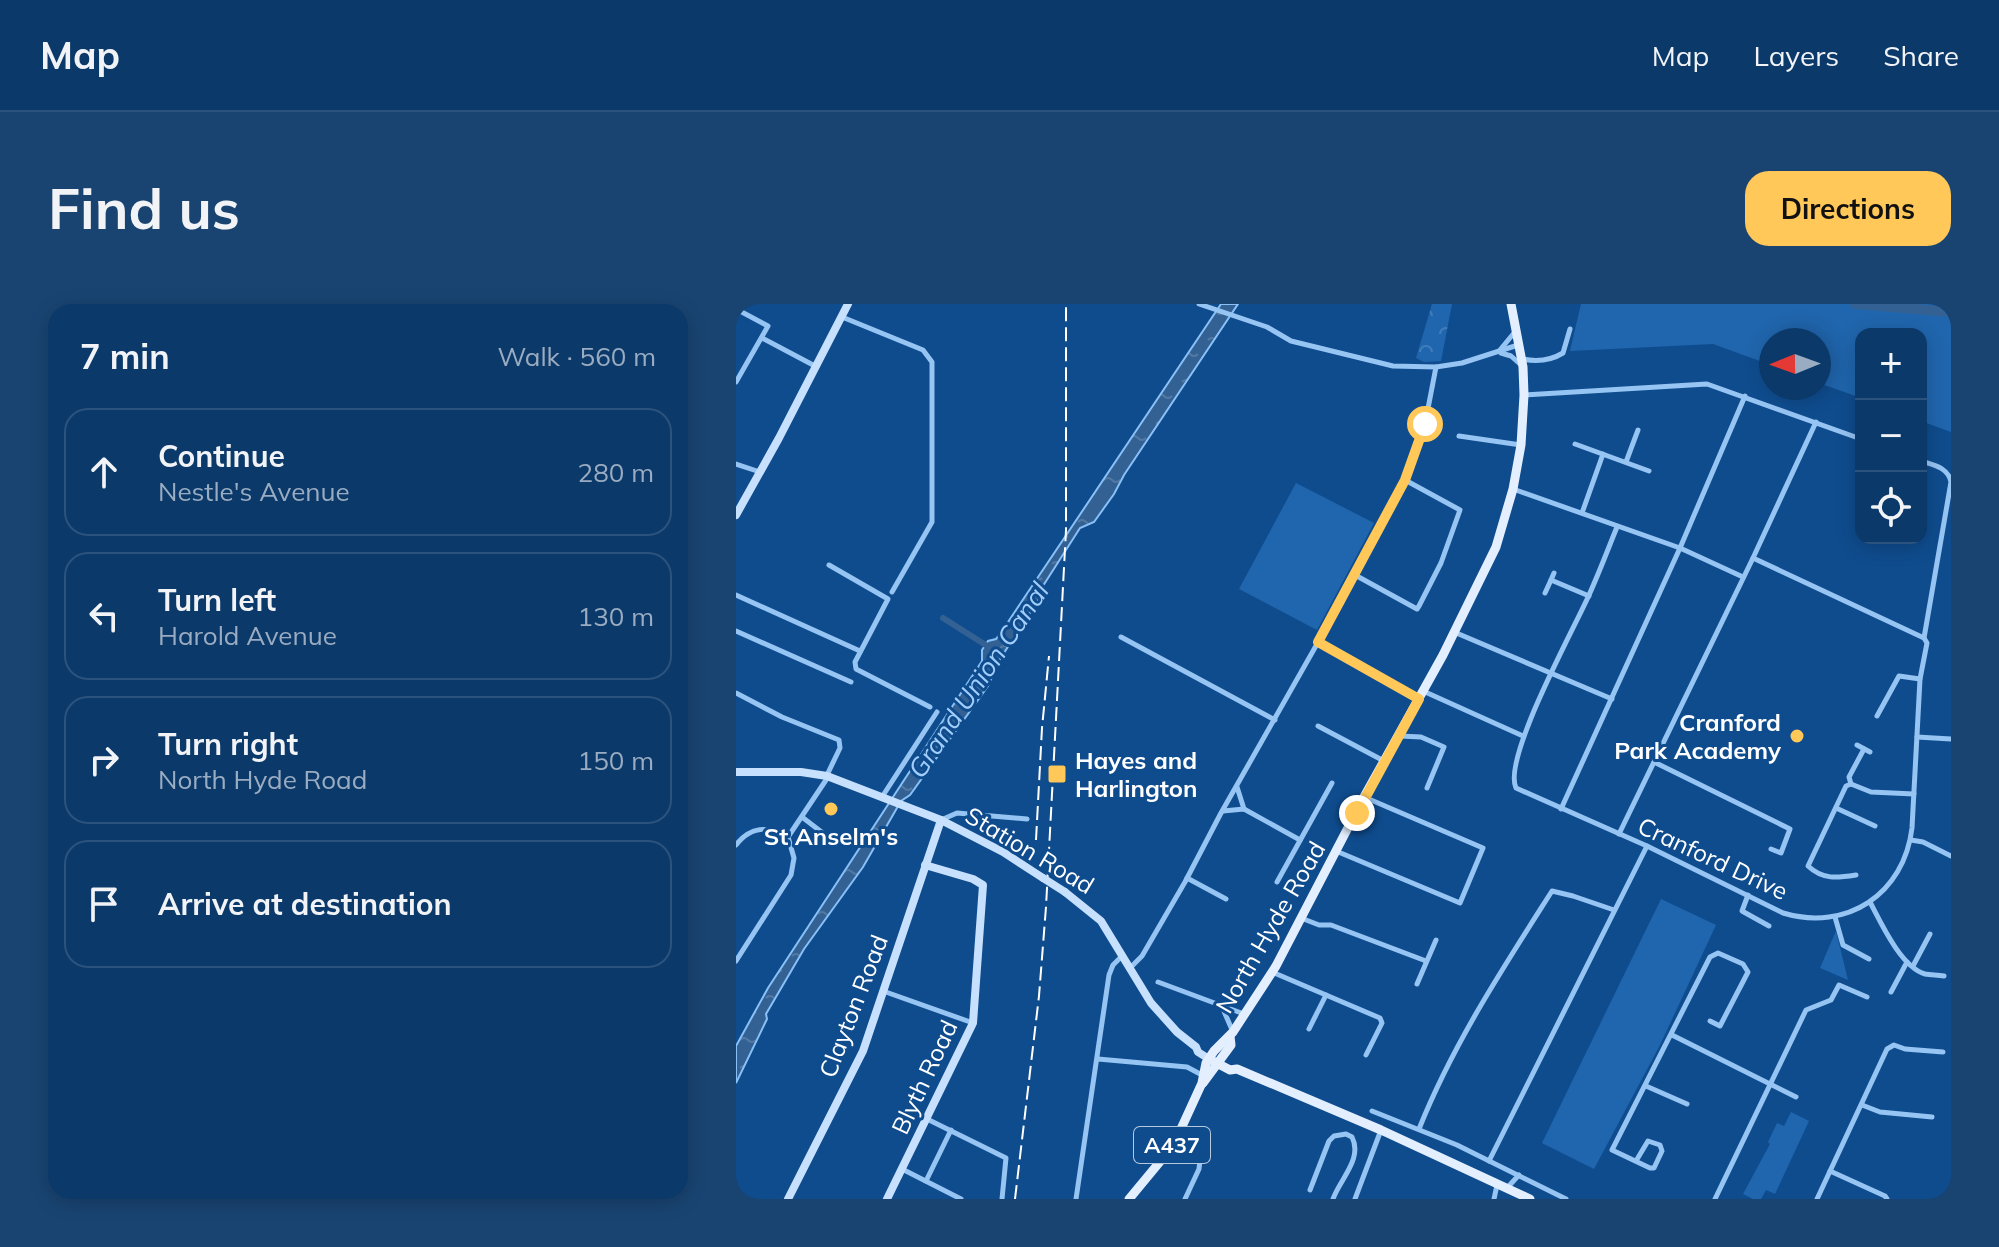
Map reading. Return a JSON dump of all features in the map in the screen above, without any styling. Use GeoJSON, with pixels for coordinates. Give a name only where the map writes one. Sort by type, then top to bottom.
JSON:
{"type":"FeatureCollection","features":[{"type":"Feature","properties":{"kind":"main road","name":"North Hyde Road"},"geometry":{"type":"LineString","coordinates":[[1129,1199],[1175,1141],[1216,1057],[1232,1043],[1231,1034],[1272,972],[1364,797],[1400,736],[1496,547],[1513,489],[1521,445],[1522,363],[1511,304]]}},
{"type":"Feature","properties":{"kind":"main road","name":"Station Road"},"geometry":{"type":"LineString","coordinates":[[1216,1057],[1230,1070],[1237,1069],[1383,1131],[1530,1199]]}},
{"type":"Feature","properties":{"kind":"street"},"geometry":{"type":"LineString","coordinates":[[736,515],[848,304]]}},
{"type":"Feature","properties":{"kind":"street"},"geometry":{"type":"LineString","coordinates":[[1199,304],[1267,327],[1291,341],[1393,366],[1436,367],[1519,345]]}},
{"type":"Feature","properties":{"kind":"street"},"geometry":{"type":"LineString","coordinates":[[736,309],[768,326],[736,382]]}},
{"type":"Feature","properties":{"kind":"street"},"geometry":{"type":"LineString","coordinates":[[841,316],[923,350],[932,362],[932,522],[892,592]]}},
{"type":"Feature","properties":{"kind":"street"},"geometry":{"type":"LineString","coordinates":[[1496,353],[1511,356],[1522,363],[1555,358],[1563,353],[1570,329]]}},
{"type":"Feature","properties":{"kind":"street"},"geometry":{"type":"LineString","coordinates":[[1496,353],[1516,331]]}},
{"type":"Feature","properties":{"kind":"street"},"geometry":{"type":"LineString","coordinates":[[762,338],[815,366]]}},
{"type":"Feature","properties":{"kind":"street"},"geometry":{"type":"LineString","coordinates":[[1130,968],[1142,956],[1187,878],[1405,480],[1421,435],[1436,367]]}},
{"type":"Feature","properties":{"kind":"street"},"geometry":{"type":"LineString","coordinates":[[1524,395],[1707,384],[1855,437]]}},
{"type":"Feature","properties":{"kind":"street"},"geometry":{"type":"LineString","coordinates":[[1425,386],[1433,388]]}},
{"type":"Feature","properties":{"kind":"street"},"geometry":{"type":"LineString","coordinates":[[1561,809],[1680,548],[1745,396]]}},
{"type":"Feature","properties":{"kind":"street"},"geometry":{"type":"LineString","coordinates":[[1619,834],[1816,422]]}},
{"type":"Feature","properties":{"kind":"street"},"geometry":{"type":"LineString","coordinates":[[1626,462],[1638,430]]}},
{"type":"Feature","properties":{"kind":"street"},"geometry":{"type":"LineString","coordinates":[[1459,436],[1521,445]]}},
{"type":"Feature","properties":{"kind":"street"},"geometry":{"type":"LineString","coordinates":[[1575,444],[1649,471]]}},
{"type":"Feature","properties":{"kind":"street"},"geometry":{"type":"LineString","coordinates":[[1582,513],[1603,454]]}},
{"type":"Feature","properties":{"kind":"street","name":"Cranford Drive"},"geometry":{"type":"LineString","coordinates":[[1523,736],[1512,780],[1519,791],[1647,846],[1783,913],[1796,917],[1835,917],[1870,902],[1896,877],[1911,840],[1920,679],[1951,482],[1942,468],[1927,463]]}},
{"type":"Feature","properties":{"kind":"street"},"geometry":{"type":"LineString","coordinates":[[736,464],[760,472]]}},
{"type":"Feature","properties":{"kind":"street"},"geometry":{"type":"LineString","coordinates":[[1355,575],[1417,609],[1419,606],[1441,563],[1460,510],[1405,480]]}},
{"type":"Feature","properties":{"kind":"street"},"geometry":{"type":"LineString","coordinates":[[1513,489],[1680,548],[1743,577]]}},
{"type":"Feature","properties":{"kind":"street"},"geometry":{"type":"LineString","coordinates":[[1318,642],[1421,695],[1523,736],[1589,596],[1617,527]]}},
{"type":"Feature","properties":{"kind":"street"},"geometry":{"type":"LineString","coordinates":[[1753,558],[1925,640]]}},
{"type":"Feature","properties":{"kind":"street"},"geometry":{"type":"LineString","coordinates":[[829,565],[888,600],[855,662],[858,670],[930,707]]}},
{"type":"Feature","properties":{"kind":"street"},"geometry":{"type":"LineString","coordinates":[[1545,593],[1554,573]]}},
{"type":"Feature","properties":{"kind":"street"},"geometry":{"type":"LineString","coordinates":[[1551,580],[1589,596]]}},
{"type":"Feature","properties":{"kind":"street"},"geometry":{"type":"LineString","coordinates":[[736,595],[860,651]]}},
{"type":"Feature","properties":{"kind":"street"},"geometry":{"type":"LineString","coordinates":[[736,631],[851,682]]}},
{"type":"Feature","properties":{"kind":"street"},"geometry":{"type":"LineString","coordinates":[[1454,632],[1612,699]]}},
{"type":"Feature","properties":{"kind":"street"},"geometry":{"type":"LineString","coordinates":[[1121,637],[1275,720]]}},
{"type":"Feature","properties":{"kind":"street"},"geometry":{"type":"LineString","coordinates":[[1877,716],[1899,676],[1920,679]]}},
{"type":"Feature","properties":{"kind":"street"},"geometry":{"type":"LineString","coordinates":[[736,693],[839,740],[840,748],[827,776],[788,837]]}},
{"type":"Feature","properties":{"kind":"street"},"geometry":{"type":"LineString","coordinates":[[885,798],[937,712]]}},
{"type":"Feature","properties":{"kind":"street"},"geometry":{"type":"LineString","coordinates":[[1318,726],[1384,761]]}},
{"type":"Feature","properties":{"kind":"street"},"geometry":{"type":"LineString","coordinates":[[1400,736],[1421,737],[1444,747],[1427,788]]}},
{"type":"Feature","properties":{"kind":"street"},"geometry":{"type":"LineString","coordinates":[[1917,737],[1951,739]]}},
{"type":"Feature","properties":{"kind":"street"},"geometry":{"type":"LineString","coordinates":[[1851,784],[1849,777],[1867,750],[1857,745]]}},
{"type":"Feature","properties":{"kind":"street"},"geometry":{"type":"LineString","coordinates":[[1654,762],[1790,829],[1781,853],[1771,849]]}},
{"type":"Feature","properties":{"kind":"street","name":"Station Road"},"geometry":{"type":"LineString","coordinates":[[736,772],[801,772],[827,776],[941,820],[1007,854],[1093,912],[1151,1003],[1177,1032],[1216,1057]]}},
{"type":"Feature","properties":{"kind":"street"},"geometry":{"type":"LineString","coordinates":[[1277,882],[1332,783]]}},
{"type":"Feature","properties":{"kind":"street"},"geometry":{"type":"LineString","coordinates":[[1856,875],[1831,878],[1808,866],[1846,786],[1851,784],[1871,792],[1914,794]]}},
{"type":"Feature","properties":{"kind":"street"},"geometry":{"type":"LineString","coordinates":[[1237,787],[1244,809]]}},
{"type":"Feature","properties":{"kind":"street"},"geometry":{"type":"LineString","coordinates":[[1336,851],[1460,903],[1483,848],[1364,797]]}},
{"type":"Feature","properties":{"kind":"street"},"geometry":{"type":"LineString","coordinates":[[1835,808],[1875,826]]}},
{"type":"Feature","properties":{"kind":"street"},"geometry":{"type":"LineString","coordinates":[[1223,811],[1244,809],[1300,840]]}},
{"type":"Feature","properties":{"kind":"street"},"geometry":{"type":"LineString","coordinates":[[941,820],[951,814],[1027,819]]}},
{"type":"Feature","properties":{"kind":"street"},"geometry":{"type":"LineString","coordinates":[[959,830],[956,822],[963,814]]}},
{"type":"Feature","properties":{"kind":"street"},"geometry":{"type":"LineString","coordinates":[[802,817],[828,837]]}},
{"type":"Feature","properties":{"kind":"street","name":"Clayton Road"},"geometry":{"type":"LineString","coordinates":[[788,1199],[863,1051],[941,820]]}},
{"type":"Feature","properties":{"kind":"street"},"geometry":{"type":"LineString","coordinates":[[736,845],[747,833],[774,830],[788,837],[794,858],[791,875],[736,961]]}},
{"type":"Feature","properties":{"kind":"street"},"geometry":{"type":"LineString","coordinates":[[1911,840],[1923,842],[1951,856]]}},
{"type":"Feature","properties":{"kind":"street"},"geometry":{"type":"LineString","coordinates":[[1489,1161],[1647,846]]}},
{"type":"Feature","properties":{"kind":"street","name":"Blyth Road"},"geometry":{"type":"LineString","coordinates":[[887,1199],[973,1023],[983,885],[973,879],[925,865]]}},
{"type":"Feature","properties":{"kind":"street"},"geometry":{"type":"LineString","coordinates":[[1187,878],[1226,899]]}},
{"type":"Feature","properties":{"kind":"street"},"geometry":{"type":"LineString","coordinates":[[1419,1129],[1439,1079],[1492,985],[1552,891],[1614,910]]}},
{"type":"Feature","properties":{"kind":"street"},"geometry":{"type":"LineString","coordinates":[[1748,895],[1742,911],[1769,926]]}},
{"type":"Feature","properties":{"kind":"street"},"geometry":{"type":"LineString","coordinates":[[1870,902],[1884,929],[1910,964],[1922,973],[1944,976]]}},
{"type":"Feature","properties":{"kind":"street"},"geometry":{"type":"LineString","coordinates":[[1835,917],[1843,945],[1869,959]]}},
{"type":"Feature","properties":{"kind":"street"},"geometry":{"type":"LineString","coordinates":[[1301,918],[1319,925],[1331,925],[1426,961]]}},
{"type":"Feature","properties":{"kind":"street"},"geometry":{"type":"LineString","coordinates":[[1891,992],[1930,934]]}},
{"type":"Feature","properties":{"kind":"street"},"geometry":{"type":"LineString","coordinates":[[1417,984],[1436,940]]}},
{"type":"Feature","properties":{"kind":"street"},"geometry":{"type":"LineString","coordinates":[[1636,1161],[1648,1141],[1660,1145],[1662,1151],[1654,1168],[1636,1161],[1612,1150],[1710,957],[1718,953],[1743,964],[1748,972],[1720,1026],[1710,1021]]}},
{"type":"Feature","properties":{"kind":"street"},"geometry":{"type":"LineString","coordinates":[[1076,1199],[1109,975],[1113,965],[1123,956]]}},
{"type":"Feature","properties":{"kind":"street"},"geometry":{"type":"LineString","coordinates":[[1272,972],[1382,1020],[1366,1055]]}},
{"type":"Feature","properties":{"kind":"street"},"geometry":{"type":"LineString","coordinates":[[1158,982],[1244,1015]]}},
{"type":"Feature","properties":{"kind":"street"},"geometry":{"type":"LineString","coordinates":[[1715,1199],[1806,1010],[1831,1000],[1839,985],[1867,997]]}},
{"type":"Feature","properties":{"kind":"street"},"geometry":{"type":"LineString","coordinates":[[883,990],[973,1023]]}},
{"type":"Feature","properties":{"kind":"street"},"geometry":{"type":"LineString","coordinates":[[1309,1029],[1326,995]]}},
{"type":"Feature","properties":{"kind":"street"},"geometry":{"type":"LineString","coordinates":[[1222,1008],[1231,1034]]}},
{"type":"Feature","properties":{"kind":"street"},"geometry":{"type":"LineString","coordinates":[[1672,1035],[1796,1097]]}},
{"type":"Feature","properties":{"kind":"street"},"geometry":{"type":"LineString","coordinates":[[1817,1199],[1891,1046],[1943,1052]]}},
{"type":"Feature","properties":{"kind":"street"},"geometry":{"type":"LineString","coordinates":[[1098,1059],[1187,1067],[1204,1079]]}},
{"type":"Feature","properties":{"kind":"street"},"geometry":{"type":"LineString","coordinates":[[1646,1086],[1687,1104]]}},
{"type":"Feature","properties":{"kind":"street"},"geometry":{"type":"LineString","coordinates":[[1862,1105],[1880,1112],[1932,1117]]}},
{"type":"Feature","properties":{"kind":"street"},"geometry":{"type":"LineString","coordinates":[[1372,1111],[1419,1129],[1566,1199]]}},
{"type":"Feature","properties":{"kind":"street"},"geometry":{"type":"LineString","coordinates":[[1355,1199],[1383,1131],[1394,1118]]}},
{"type":"Feature","properties":{"kind":"street"},"geometry":{"type":"LineString","coordinates":[[926,1119],[1006,1158],[1002,1197]]}},
{"type":"Feature","properties":{"kind":"street"},"geometry":{"type":"LineString","coordinates":[[926,1181],[951,1130]]}},
{"type":"Feature","properties":{"kind":"street"},"geometry":{"type":"LineString","coordinates":[[1310,1190],[1329,1141],[1334,1136],[1346,1134],[1352,1137],[1356,1150],[1346,1178],[1333,1199]]}},
{"type":"Feature","properties":{"kind":"street"},"geometry":{"type":"LineString","coordinates":[[1175,1141],[1194,1152],[1200,1160],[1185,1199]]}},
{"type":"Feature","properties":{"kind":"street"},"geometry":{"type":"LineString","coordinates":[[902,1169],[961,1199]]}},
{"type":"Feature","properties":{"kind":"street"},"geometry":{"type":"LineString","coordinates":[[1830,1171],[1887,1199]]}},
{"type":"Feature","properties":{"kind":"street"},"geometry":{"type":"LineString","coordinates":[[1494,1199],[1502,1187],[1519,1175]]}},
{"type":"Feature","properties":{"kind":"street"},"geometry":{"type":"LineString","coordinates":[[937,1199],[942,1189]]}},
{"type":"Feature","properties":{"kind":"green space"},"geometry":{"type":"Polygon","coordinates":[[[1432,304],[1452,304],[1441,361],[1424,362],[1416,358],[1432,304]]]}},
{"type":"Feature","properties":{"kind":"green space"},"geometry":{"type":"Polygon","coordinates":[[[1581,304],[1951,304],[1951,432],[1927,423],[1927,328],[1855,328],[1855,396],[1831,387],[1831,328],[1759,328],[1759,361],[1713,344],[1570,351],[1581,304]]]}},
{"type":"Feature","properties":{"kind":"green space"},"geometry":{"type":"Polygon","coordinates":[[[1296,483],[1374,523],[1317,630],[1239,589],[1296,483]]]}},
{"type":"Feature","properties":{"kind":"green space"},"geometry":{"type":"Polygon","coordinates":[[[1661,899],[1716,925],[1660,1045],[1594,1169],[1542,1143],[1661,899]]]}},
{"type":"Feature","properties":{"kind":"green space"},"geometry":{"type":"Polygon","coordinates":[[[1836,931],[1848,980],[1820,968],[1836,931]]]}},
{"type":"Feature","properties":{"kind":"green space"},"geometry":{"type":"Polygon","coordinates":[[[1791,1112],[1809,1121],[1775,1194],[1766,1190],[1761,1199],[1753,1199],[1743,1194],[1770,1144],[1768,1142],[1777,1123],[1784,1126],[1791,1112]]]}},
{"type":"Feature","properties":{"kind":"water","name":"Grand Union Canal"},"geometry":{"type":"Polygon","coordinates":[[[1221,304],[1238,304],[1114,494],[1094,522],[1080,528],[1000,659],[988,686],[910,795],[901,801],[863,867],[804,949],[766,1014],[767,1019],[736,1083],[736,1046],[768,988],[982,661],[982,650],[988,641],[996,639],[1006,625],[1221,304]]]}},
{"type":"Feature","properties":{"kind":"waterway"},"geometry":{"type":"LineString","coordinates":[[1855,304],[1951,312]]}},
{"type":"Feature","properties":{"kind":"waterway","name":"Grand Union Canal"},"geometry":{"type":"LineString","coordinates":[[943,618],[992,649]]}},
{"type":"Feature","properties":{"kind":"railway"},"geometry":{"type":"LineString","coordinates":[[1015,1199],[1039,996],[1046,907],[1066,530],[1066,304]]}},
{"type":"Feature","properties":{"kind":"railway"},"geometry":{"type":"LineString","coordinates":[[1036,840],[1049,656]]}},
{"type":"Feature","properties":{"kind":"place","name":"Cranford Park Academy"},"geometry":{"type":"Point","coordinates":[1797,736]}},
{"type":"Feature","properties":{"kind":"place","name":"Hayes and Harlington"},"geometry":{"type":"Point","coordinates":[1057,774]}},
{"type":"Feature","properties":{"kind":"place","name":"St Anselm's"},"geometry":{"type":"Point","coordinates":[831,809]}},
{"type":"Feature","properties":{"kind":"route"},"geometry":{"type":"LineString","coordinates":[[1357,813],[1419,699],[1318,642],[1405,480],[1425,424]]}}]}
